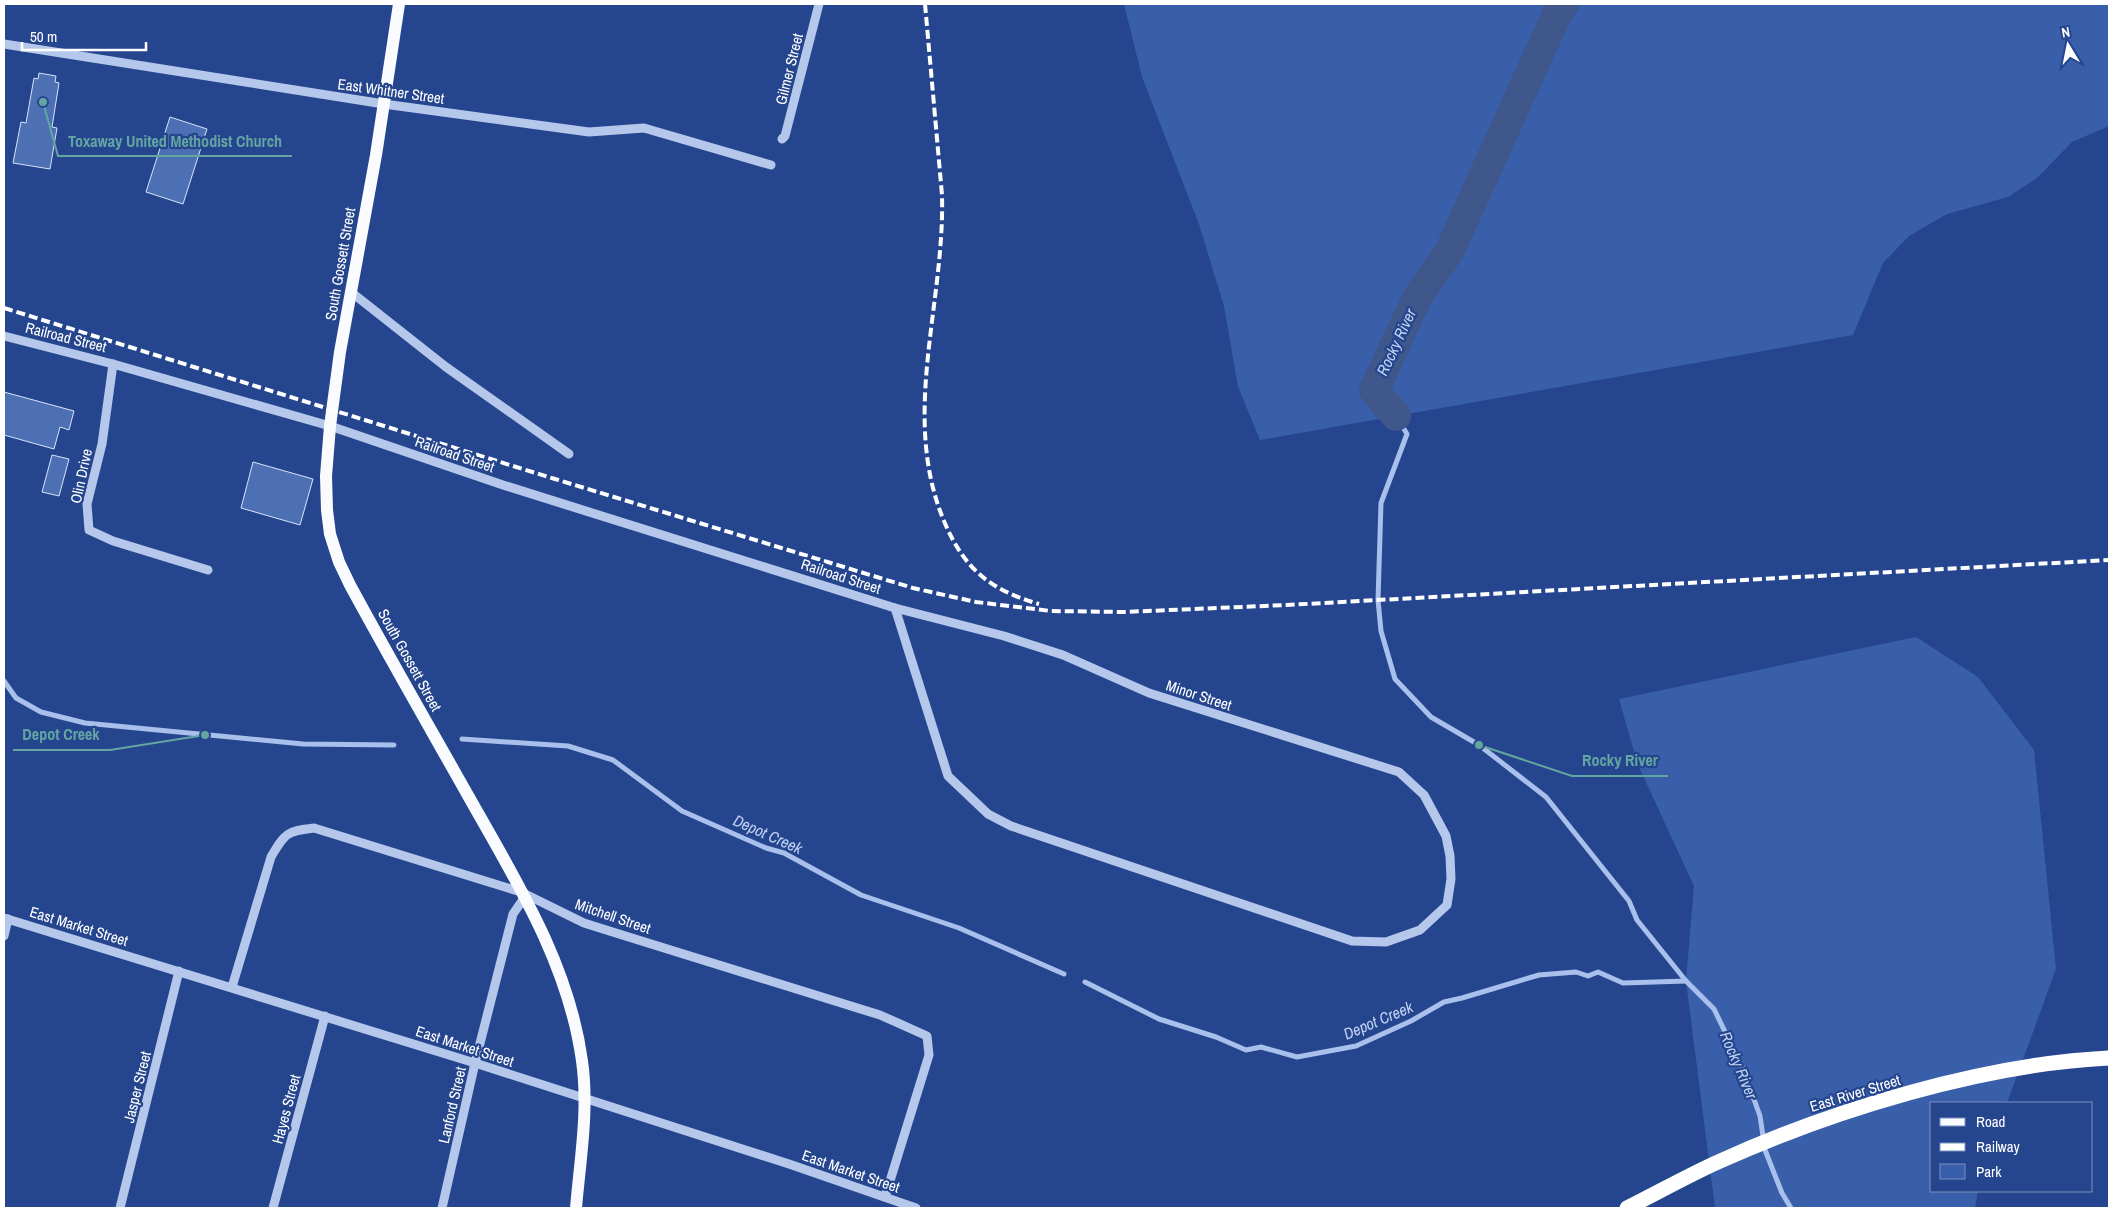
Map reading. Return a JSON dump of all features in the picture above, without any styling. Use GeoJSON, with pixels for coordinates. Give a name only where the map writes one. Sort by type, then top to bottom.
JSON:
{"type":"FeatureCollection","features":[{"type":"Feature","properties":{"kind":"highway","name":"East River Street"},"geometry":{"type":"LineString","coordinates":[[1626,1208],[1717,1162],[1866,1106],[1988,1075],[2044,1065],[2109,1058]]}},
{"type":"Feature","properties":{"kind":"main road","name":"South Gossett Street"},"geometry":{"type":"LineString","coordinates":[[399,4],[384,104],[340,352],[330,426],[326,476],[330,534],[339,562],[398,672],[524,895],[550,947],[572,1016],[582,1061],[585,1099],[576,1208]]}},
{"type":"Feature","properties":{"kind":"street","name":"Gilmer Street"},"geometry":{"type":"LineString","coordinates":[[782,139],[785,136],[819,4]]}},
{"type":"Feature","properties":{"kind":"street","name":"East Whitner Street"},"geometry":{"type":"LineString","coordinates":[[4,44],[384,104],[589,132],[644,128],[771,165]]}},
{"type":"Feature","properties":{"kind":"street"},"geometry":{"type":"LineString","coordinates":[[351,292],[446,367],[569,454]]}},
{"type":"Feature","properties":{"kind":"street","name":"Railroad Street"},"geometry":{"type":"LineString","coordinates":[[4,336],[113,364],[330,426],[503,485],[895,608]]}},
{"type":"Feature","properties":{"kind":"street","name":"Olin Drive"},"geometry":{"type":"LineString","coordinates":[[113,364],[102,444],[87,504],[89,530],[113,541],[208,570]]}},
{"type":"Feature","properties":{"kind":"street","name":"Minor Street"},"geometry":{"type":"LineString","coordinates":[[895,608],[1004,636],[1063,654],[1149,693],[1399,772],[1424,795],[1446,836],[1450,856],[1451,879],[1447,905],[1420,930],[1386,942],[1352,941],[1011,826],[988,814],[948,776],[895,608]]}},
{"type":"Feature","properties":{"kind":"street","name":"Mitchell Street"},"geometry":{"type":"LineString","coordinates":[[232,987],[271,857],[280,841],[291,831],[314,828],[521,892],[584,922],[880,1015],[927,1036],[930,1055],[885,1198]]}},
{"type":"Feature","properties":{"kind":"street","name":"Lanford Street"},"geometry":{"type":"LineString","coordinates":[[442,1208],[475,1063],[513,914],[524,895]]}},
{"type":"Feature","properties":{"kind":"street"},"geometry":{"type":"LineString","coordinates":[[4,936],[6,918]]}},
{"type":"Feature","properties":{"kind":"street","name":"East Market Street"},"geometry":{"type":"LineString","coordinates":[[6,918],[475,1063],[792,1165],[901,1205],[916,1208]]}},
{"type":"Feature","properties":{"kind":"street","name":"Jasper Street"},"geometry":{"type":"LineString","coordinates":[[120,1208],[179,971]]}},
{"type":"Feature","properties":{"kind":"street","name":"Hayes Street"},"geometry":{"type":"LineString","coordinates":[[273,1208],[325,1016]]}},
{"type":"Feature","properties":{"kind":"green space"},"geometry":{"type":"Polygon","coordinates":[[[1124,4],[2109,4],[2109,126],[2072,142],[2038,177],[2008,197],[1947,214],[1909,236],[1883,263],[1853,335],[1260,440],[1238,387],[1224,306],[1199,224],[1142,77],[1124,4]]]}},
{"type":"Feature","properties":{"kind":"green space"},"geometry":{"type":"Polygon","coordinates":[[[1916,637],[1978,677],[2034,750],[2056,969],[2007,1102],[1930,1102],[1930,1192],[1978,1192],[1975,1208],[1715,1208],[1686,981],[1694,886],[1638,765],[1619,699],[1916,637]]]}},
{"type":"Feature","properties":{"kind":"building"},"geometry":{"type":"Polygon","coordinates":[[[39,73],[56,76],[55,82],[59,83],[52,127],[57,128],[50,169],[13,163],[21,122],[26,123],[34,78],[38,79],[39,73]]]}},
{"type":"Feature","properties":{"kind":"building"},"geometry":{"type":"Polygon","coordinates":[[[170,117],[207,129],[183,204],[146,192],[170,117]]]}},
{"type":"Feature","properties":{"kind":"building"},"geometry":{"type":"Polygon","coordinates":[[[4,392],[74,411],[69,430],[60,427],[54,449],[4,435],[4,392]]]}},
{"type":"Feature","properties":{"kind":"building"},"geometry":{"type":"Polygon","coordinates":[[[52,455],[69,459],[59,496],[42,492],[52,455]]]}},
{"type":"Feature","properties":{"kind":"building"},"geometry":{"type":"Polygon","coordinates":[[[253,462],[313,479],[300,525],[241,508],[253,462]]]}},
{"type":"Feature","properties":{"kind":"waterway","name":"Rocky River"},"geometry":{"type":"LineString","coordinates":[[1396,416],[1374,390],[1417,298],[1450,250],[1557,14],[1564,4]]}},
{"type":"Feature","properties":{"kind":"waterway","name":"Rocky River"},"geometry":{"type":"LineString","coordinates":[[1396,416],[1407,434],[1381,503],[1378,600],[1381,631],[1395,679],[1431,717],[1479,745],[1546,797],[1629,901],[1637,920],[1686,981],[1714,1009],[1743,1069],[1760,1116],[1765,1150],[1782,1193],[1791,1208]]}},
{"type":"Feature","properties":{"kind":"waterway","name":"Depot Creek"},"geometry":{"type":"LineString","coordinates":[[4,681],[16,698],[41,712],[85,723],[303,744],[394,745]]}},
{"type":"Feature","properties":{"kind":"waterway","name":"Depot Creek"},"geometry":{"type":"LineString","coordinates":[[462,739],[568,746],[613,760],[682,811],[766,848],[784,853],[861,895],[959,928],[1064,974]]}},
{"type":"Feature","properties":{"kind":"waterway","name":"Depot Creek"},"geometry":{"type":"LineString","coordinates":[[1085,982],[1159,1019],[1216,1037],[1246,1050],[1261,1047],[1297,1057],[1356,1046],[1411,1021],[1444,1002],[1539,975],[1576,972],[1588,976],[1598,972],[1623,983],[1686,981]]}},
{"type":"Feature","properties":{"kind":"railway"},"geometry":{"type":"LineString","coordinates":[[925,4],[942,195],[941,236],[925,400],[926,441],[931,481],[944,521],[960,552],[970,565],[1006,592],[1039,604]]}},
{"type":"Feature","properties":{"kind":"railway"},"geometry":{"type":"LineString","coordinates":[[4,308],[913,588],[976,602],[1051,611],[1124,612],[1287,605],[2109,560]]}},
{"type":"Feature","properties":{"kind":"place","name":"Toxaway United Methodist Church"},"geometry":{"type":"Point","coordinates":[43,102]}},
{"type":"Feature","properties":{"kind":"place","name":"Depot Creek"},"geometry":{"type":"Point","coordinates":[205,735]}},
{"type":"Feature","properties":{"kind":"place","name":"Rocky River"},"geometry":{"type":"Point","coordinates":[1479,745]}}]}
